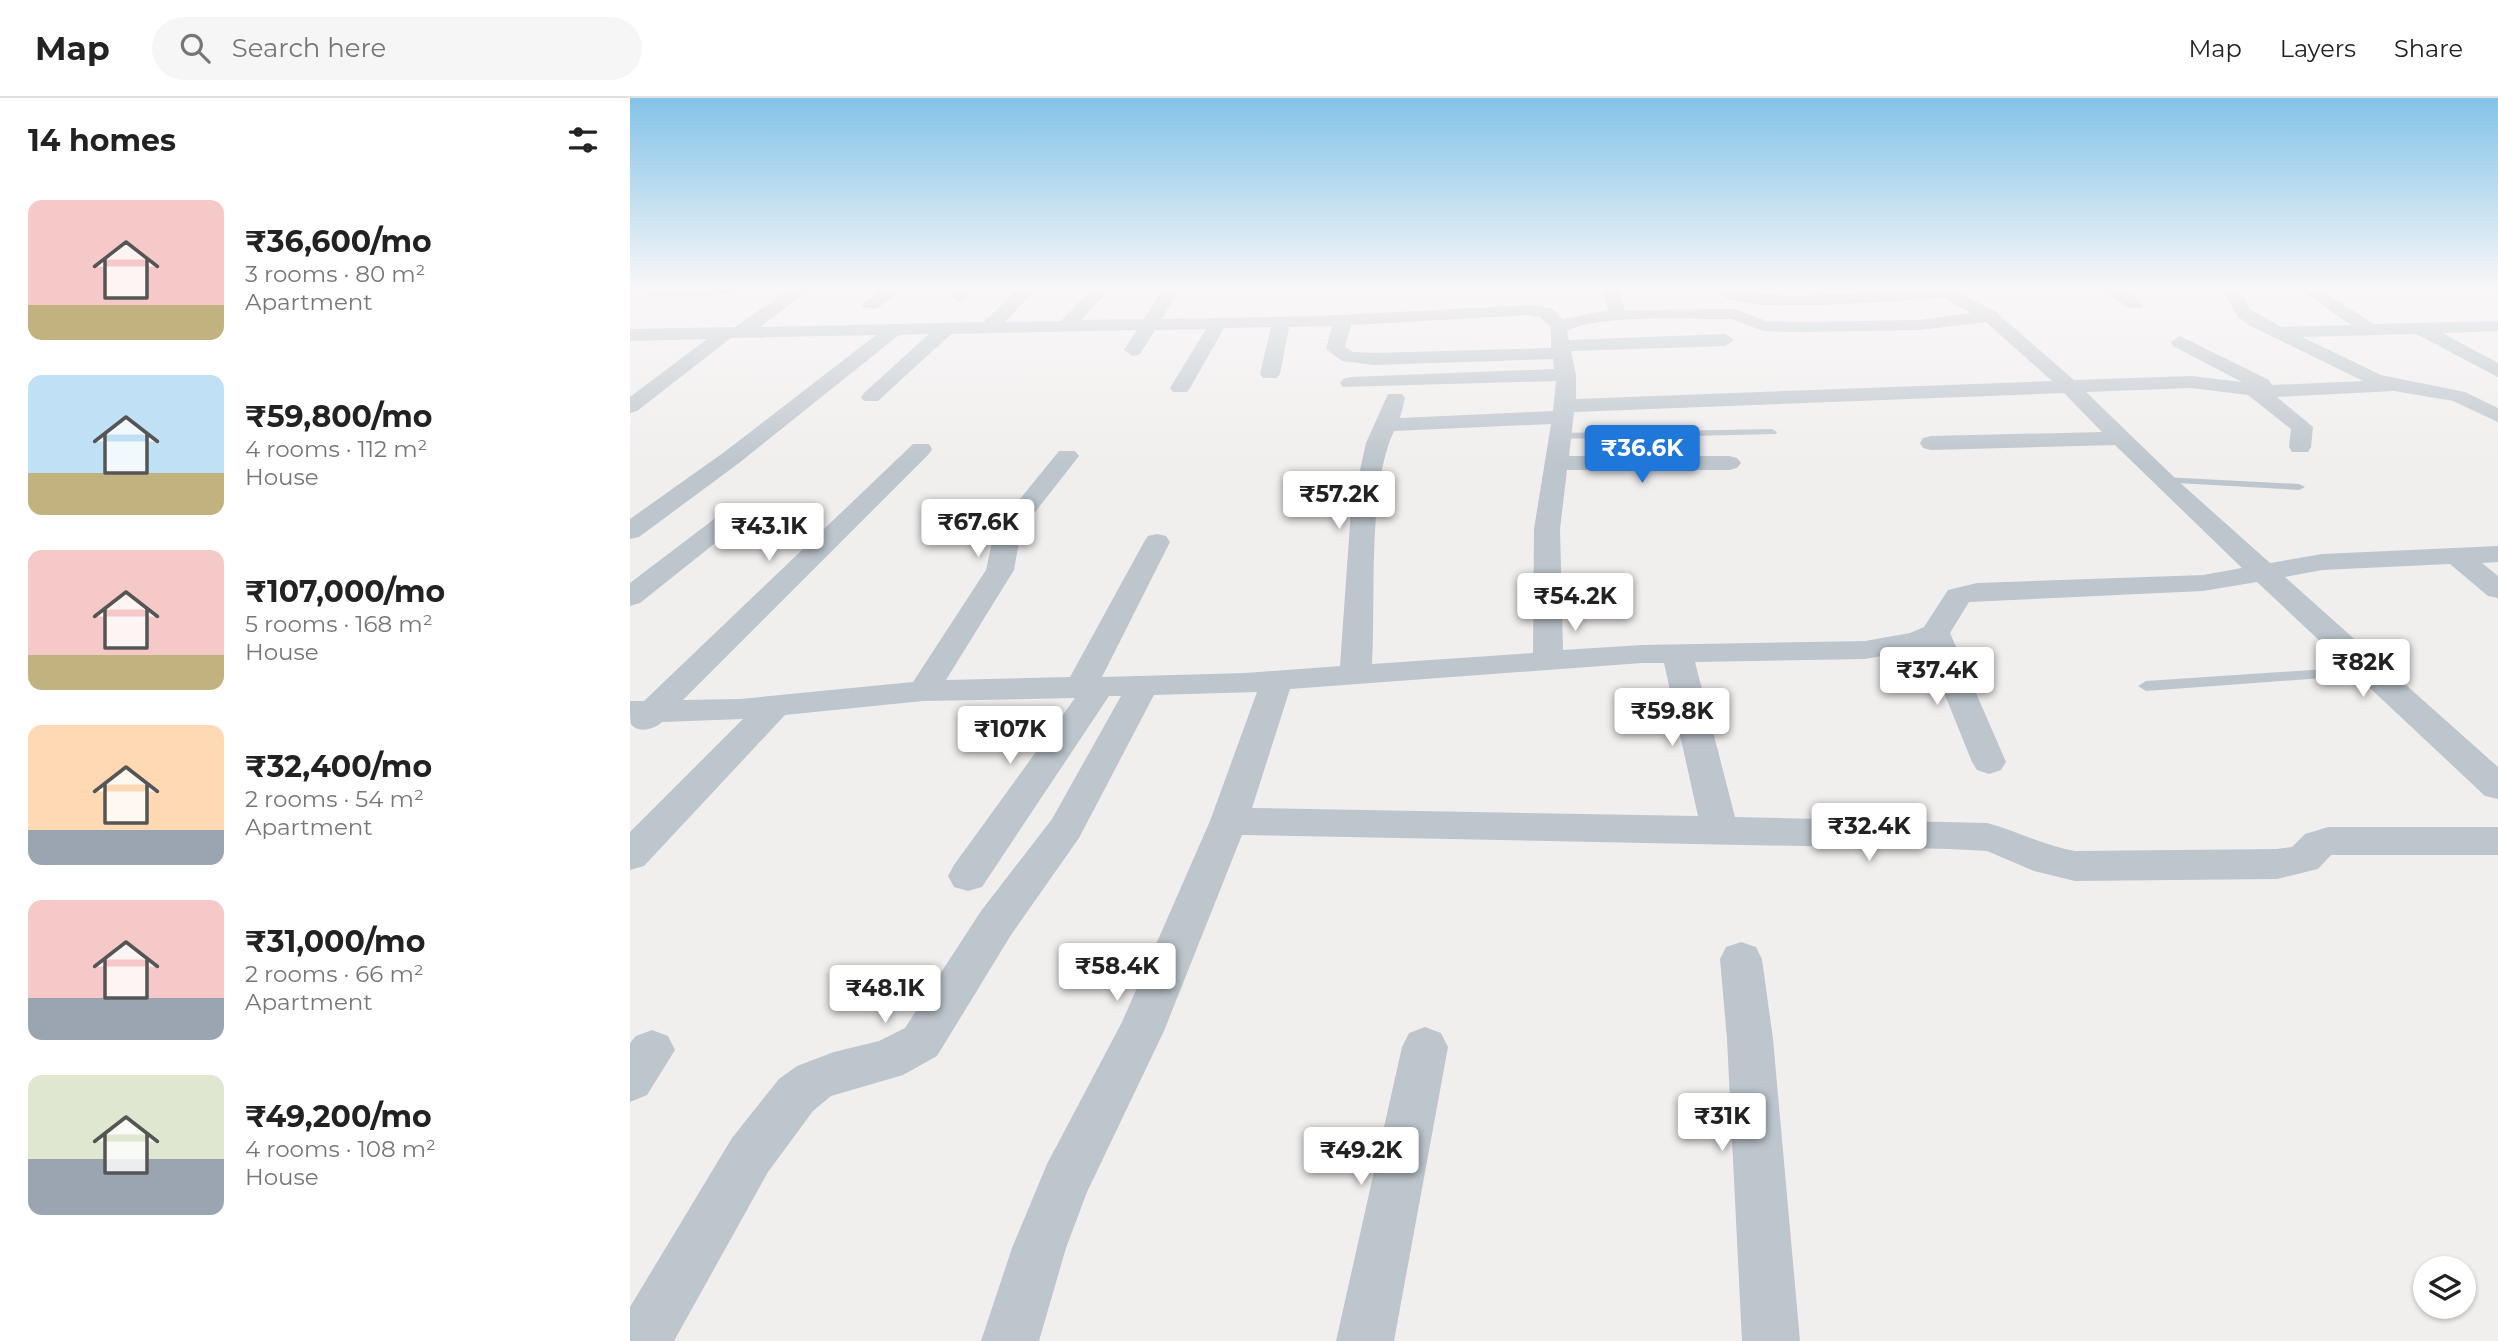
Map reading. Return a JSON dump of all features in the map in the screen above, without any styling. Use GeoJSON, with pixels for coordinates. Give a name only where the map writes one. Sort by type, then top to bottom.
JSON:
{"type":"FeatureCollection","features":[{"type":"Feature","properties":{"kind":"street"},"geometry":{"type":"LineString","coordinates":[[630,407],[714,347]]}},
{"type":"Feature","properties":{"kind":"street"},"geometry":{"type":"LineString","coordinates":[[630,531],[731,458],[873,347]]}},
{"type":"Feature","properties":{"kind":"street"},"geometry":{"type":"LineString","coordinates":[[871,397],[926,347]]}},
{"type":"Feature","properties":{"kind":"street"},"geometry":{"type":"LineString","coordinates":[[1181,388],[1205,347]]}},
{"type":"Feature","properties":{"kind":"street"},"geometry":{"type":"LineString","coordinates":[[1270,374],[1276,347]]}},
{"type":"Feature","properties":{"kind":"street"},"geometry":{"type":"LineString","coordinates":[[1336,347],[1349,357],[1374,359],[1611,347]]}},
{"type":"Feature","properties":{"kind":"street"},"geometry":{"type":"LineString","coordinates":[[1548,661],[1546,529],[1562,420],[1561,347]]}},
{"type":"Feature","properties":{"kind":"street"},"geometry":{"type":"LineString","coordinates":[[1350,383],[1562,350],[1566,347]]}},
{"type":"Feature","properties":{"kind":"street"},"geometry":{"type":"LineString","coordinates":[[2027,347],[2071,387],[2163,481],[2498,787]]}},
{"type":"Feature","properties":{"kind":"street"},"geometry":{"type":"LineString","coordinates":[[2189,347],[2266,391],[2302,427],[2304,431],[2300,447]]}},
{"type":"Feature","properties":{"kind":"street"},"geometry":{"type":"LineString","coordinates":[[2305,347],[2356,372],[2392,385],[2458,396],[2498,416]]}},
{"type":"Feature","properties":{"kind":"street"},"geometry":{"type":"LineString","coordinates":[[2454,347],[2498,371]]}},
{"type":"Feature","properties":{"kind":"street"},"geometry":{"type":"LineString","coordinates":[[1386,425],[1562,420],[2071,387],[2191,382],[2266,391],[2362,389],[2392,385]]}},
{"type":"Feature","properties":{"kind":"street"},"geometry":{"type":"LineString","coordinates":[[1355,676],[1364,510],[1377,443],[1395,398]]}},
{"type":"Feature","properties":{"kind":"street"},"geometry":{"type":"LineString","coordinates":[[1931,443],[2120,438]]}},
{"type":"Feature","properties":{"kind":"street"},"geometry":{"type":"LineString","coordinates":[[638,719],[921,449]]}},
{"type":"Feature","properties":{"kind":"street"},"geometry":{"type":"LineString","coordinates":[[923,691],[1004,562],[1005,543],[1012,529],[1067,456]]}},
{"type":"Feature","properties":{"kind":"street"},"geometry":{"type":"LineString","coordinates":[[1555,463],[1729,463]]}},
{"type":"Feature","properties":{"kind":"street"},"geometry":{"type":"LineString","coordinates":[[630,597],[739,512]]}},
{"type":"Feature","properties":{"kind":"street"},"geometry":{"type":"LineString","coordinates":[[968,876],[1089,689],[1157,542]]}},
{"type":"Feature","properties":{"kind":"street"},"geometry":{"type":"LineString","coordinates":[[638,719],[923,691],[1142,687],[1277,681],[1677,653],[1865,650],[1918,641],[1935,633],[1958,596],[1977,591],[2203,583],[2322,562],[2498,554]]}},
{"type":"Feature","properties":{"kind":"street"},"geometry":{"type":"LineString","coordinates":[[2457,556],[2498,590]]}},
{"type":"Feature","properties":{"kind":"street"},"geometry":{"type":"LineString","coordinates":[[1935,633],[1989,762]]}},
{"type":"Feature","properties":{"kind":"street"},"geometry":{"type":"LineString","coordinates":[[1677,653],[1720,830]]}},
{"type":"Feature","properties":{"kind":"street"},"geometry":{"type":"LineString","coordinates":[[1010,1341],[1065,1182],[1141,1031],[1229,821],[1277,681]]}},
{"type":"Feature","properties":{"kind":"street"},"geometry":{"type":"LineString","coordinates":[[642,1341],[750,1155],[796,1095],[814,1081],[834,1073],[887,1060],[907,1052],[921,1042],[996,923],[1066,828],[1142,687]]}},
{"type":"Feature","properties":{"kind":"street"},"geometry":{"type":"LineString","coordinates":[[630,856],[775,706]]}},
{"type":"Feature","properties":{"kind":"street"},"geometry":{"type":"LineString","coordinates":[[1229,821],[1987,837],[2007,842],[2048,861],[2087,866],[2277,864],[2304,859],[2318,844],[2341,841],[2498,841]]}},
{"type":"Feature","properties":{"kind":"street"},"geometry":{"type":"LineString","coordinates":[[1741,959],[1750,1039],[1771,1341]]}},
{"type":"Feature","properties":{"kind":"street"},"geometry":{"type":"LineString","coordinates":[[1365,1341],[1425,1047]]}},
{"type":"Feature","properties":{"kind":"lane"},"geometry":{"type":"LineString","coordinates":[[1562,420],[1772,432]]}},
{"type":"Feature","properties":{"kind":"lane"},"geometry":{"type":"LineString","coordinates":[[2163,481],[2299,487]]}},
{"type":"Feature","properties":{"kind":"lane"},"geometry":{"type":"LineString","coordinates":[[2146,686],[2372,671]]}}]}
